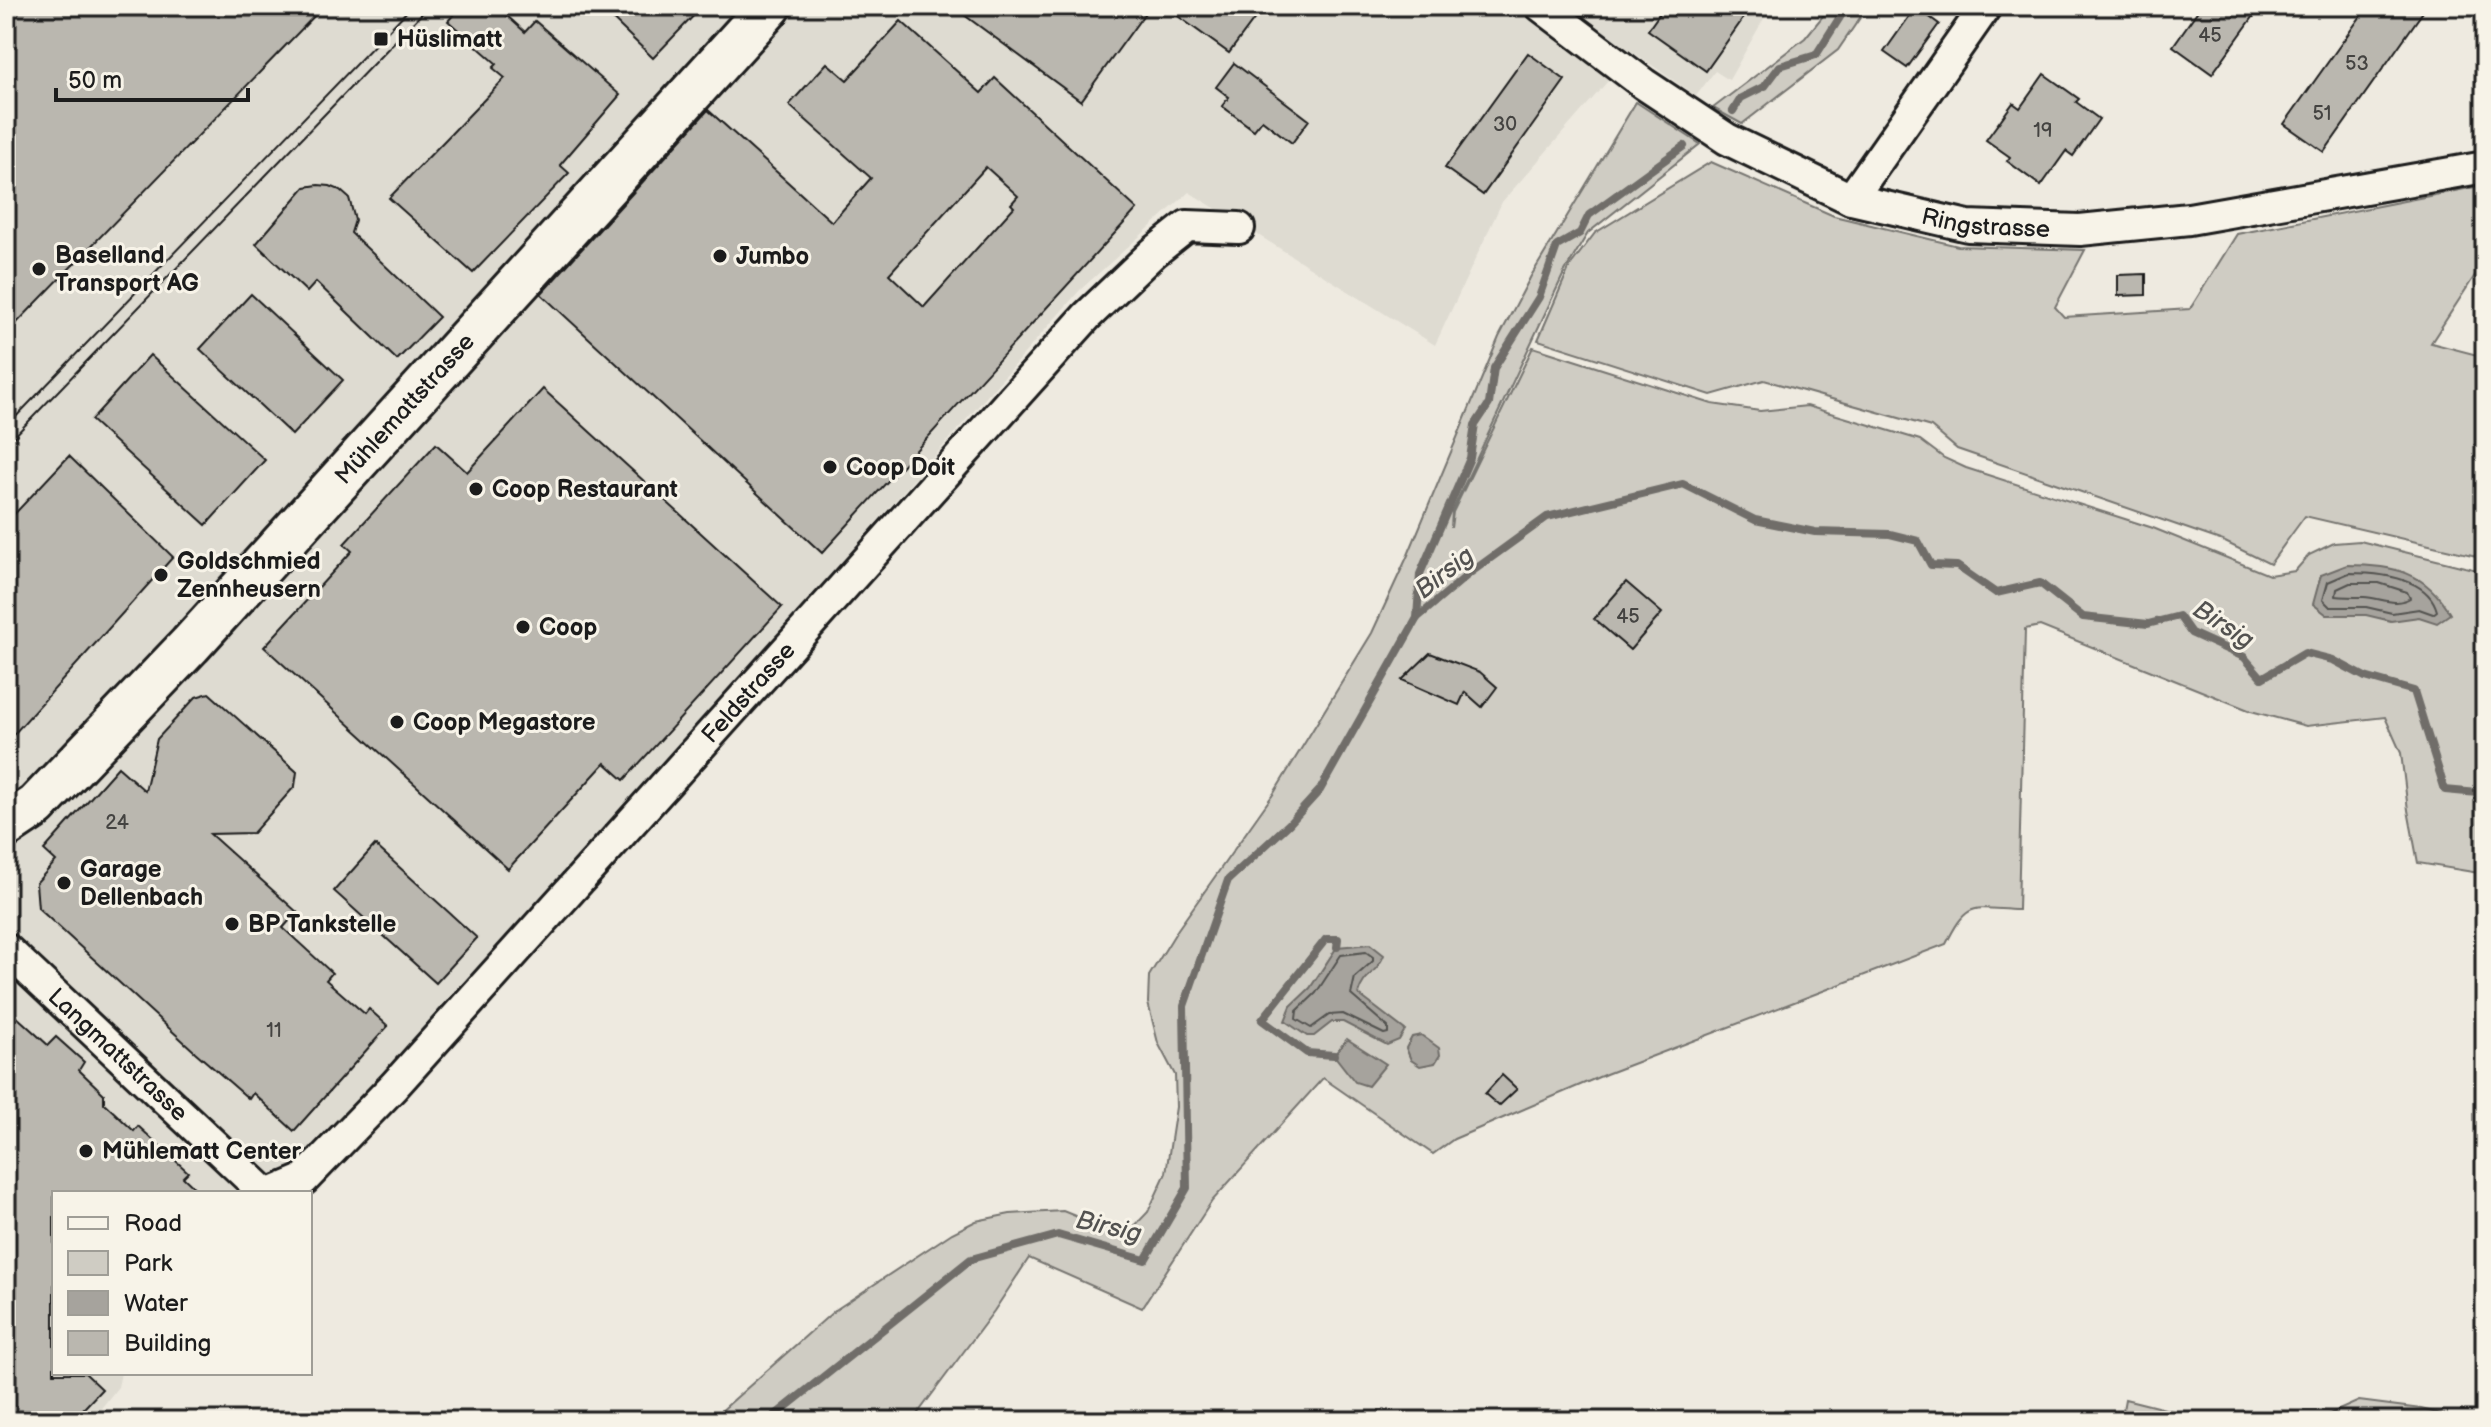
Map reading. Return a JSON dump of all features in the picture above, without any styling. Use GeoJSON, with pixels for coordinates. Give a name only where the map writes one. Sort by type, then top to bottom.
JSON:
{"type":"FeatureCollection","features":[{"type":"Feature","properties":{"kind":"main road","name":"Mühlemattstrasse"},"geometry":{"type":"LineString","coordinates":[[6,859],[21,816],[200,633],[770,6]]}},
{"type":"Feature","properties":{"kind":"street","name":"Ringstrasse"},"geometry":{"type":"LineString","coordinates":[[1541,6],[1644,84],[1727,139],[1851,199],[1968,226],[2080,230],[2189,219],[2485,167]]}},
{"type":"Feature","properties":{"kind":"street"},"geometry":{"type":"LineString","coordinates":[[1851,199],[1986,6]]}},
{"type":"Feature","properties":{"kind":"street","name":"Feldstrasse"},"geometry":{"type":"LineString","coordinates":[[277,1191],[303,1180],[394,1086],[1087,316],[1153,253],[1187,226],[1239,228]]}},
{"type":"Feature","properties":{"kind":"street","name":"Langmattstrasse"},"geometry":{"type":"LineString","coordinates":[[6,949],[263,1191]]}},
{"type":"Feature","properties":{"kind":"shaded area"},"geometry":{"type":"Polygon","coordinates":[[[6,6],[1771,6],[1729,80],[1715,71],[1696,96],[1630,50],[1608,81],[1502,202],[1435,345],[1189,192],[1080,290],[290,1191],[52,1191],[52,1375],[121,1375],[118,1387],[91,1421],[6,1421],[6,6]]]}},
{"type":"Feature","properties":{"kind":"green space"},"geometry":{"type":"Polygon","coordinates":[[[1831,6],[1868,6],[1838,50],[1742,124],[1713,108],[1805,38],[1831,6]]]}},
{"type":"Feature","properties":{"kind":"green space"},"geometry":{"type":"Polygon","coordinates":[[[1636,102],[1700,144],[1588,233],[1565,271],[1452,511],[1451,528],[1453,512],[1533,347],[1712,404],[1760,411],[1807,406],[1920,440],[1944,458],[1966,468],[2153,528],[2269,575],[2295,571],[2309,555],[2334,543],[2360,541],[2485,572],[2485,745],[2477,743],[2485,747],[2485,874],[2418,863],[2401,753],[2385,717],[2306,726],[2251,711],[2040,626],[2025,629],[2018,910],[1973,910],[1960,920],[1946,944],[1606,1074],[1454,1139],[1433,1154],[1323,1078],[1212,1201],[1142,1308],[1029,1258],[994,1311],[912,1421],[710,1421],[834,1311],[952,1233],[976,1221],[1010,1214],[1063,1211],[1095,1224],[1129,1232],[1148,1212],[1166,1173],[1176,1107],[1175,1075],[1158,1043],[1148,1003],[1149,976],[1178,929],[1274,793],[1372,633],[1499,337],[1531,276],[1636,102]]]}},
{"type":"Feature","properties":{"kind":"green space"},"geometry":{"type":"Polygon","coordinates":[[[1711,162],[1834,216],[1958,246],[2085,250],[2055,307],[2064,317],[2190,309],[2237,234],[2485,185],[2485,260],[2431,343],[2485,357],[2485,558],[2305,516],[2270,564],[2223,541],[1957,449],[1931,427],[1764,380],[1711,395],[1538,340],[1570,266],[1595,233],[1711,162]]]}},
{"type":"Feature","properties":{"kind":"green space"},"geometry":{"type":"Polygon","coordinates":[[[2125,1399],[2213,1421],[2121,1421],[2125,1399]]]}},
{"type":"Feature","properties":{"kind":"green space"},"geometry":{"type":"Polygon","coordinates":[[[2359,1401],[2421,1409],[2470,1421],[2314,1421],[2359,1401]]]}},
{"type":"Feature","properties":{"kind":"water"},"geometry":{"type":"Polygon","coordinates":[[[2347,565],[2407,573],[2430,588],[2450,614],[2437,623],[2419,617],[2391,621],[2366,615],[2327,615],[2313,604],[2321,575],[2347,565]]]}},
{"type":"Feature","properties":{"kind":"water"},"geometry":{"type":"Polygon","coordinates":[[[1370,944],[1384,955],[1358,994],[1405,1030],[1399,1040],[1387,1045],[1343,1022],[1332,1022],[1314,1036],[1307,1036],[1285,1021],[1291,1006],[1310,988],[1337,947],[1370,944]]]}},
{"type":"Feature","properties":{"kind":"water"},"geometry":{"type":"Polygon","coordinates":[[[1421,1035],[1439,1048],[1440,1055],[1435,1063],[1420,1066],[1411,1060],[1406,1048],[1412,1037],[1421,1035]]]}},
{"type":"Feature","properties":{"kind":"water"},"geometry":{"type":"Polygon","coordinates":[[[1347,1039],[1386,1064],[1368,1086],[1355,1082],[1334,1055],[1347,1039]]]}},
{"type":"Feature","properties":{"kind":"building"},"geometry":{"type":"Polygon","coordinates":[[[6,6],[324,6],[6,334],[6,6]]]}},
{"type":"Feature","properties":{"kind":"building"},"geometry":{"type":"Polygon","coordinates":[[[461,6],[496,6],[525,32],[535,21],[620,95],[560,165],[569,173],[473,273],[389,198],[505,78],[493,68],[497,64],[448,21],[461,6]]]}},
{"type":"Feature","properties":{"kind":"building"},"geometry":{"type":"Polygon","coordinates":[[[599,6],[703,6],[653,58],[599,6]]]}},
{"type":"Feature","properties":{"kind":"building"},"geometry":{"type":"Polygon","coordinates":[[[952,6],[1150,6],[1081,101],[952,6]]]}},
{"type":"Feature","properties":{"kind":"building"},"geometry":{"type":"Polygon","coordinates":[[[1164,6],[1264,6],[1229,53],[1164,6]]]}},
{"type":"Feature","properties":{"kind":"building"},"geometry":{"type":"Polygon","coordinates":[[[1665,6],[1752,6],[1706,71],[1648,30],[1665,6]]]}},
{"type":"Feature","properties":{"kind":"building"},"geometry":{"type":"Polygon","coordinates":[[[2201,6],[2261,6],[2212,74],[2173,46],[2201,6]]]}},
{"type":"Feature","properties":{"kind":"building"},"geometry":{"type":"Polygon","coordinates":[[[2368,6],[2427,6],[2324,152],[2284,124],[2368,6]]]}},
{"type":"Feature","properties":{"kind":"building"},"geometry":{"type":"Polygon","coordinates":[[[1916,7],[1939,24],[1907,68],[1884,52],[1916,7]]]}},
{"type":"Feature","properties":{"kind":"building"},"geometry":{"type":"Polygon","coordinates":[[[901,21],[981,93],[995,78],[1137,209],[822,553],[541,294],[708,110],[832,222],[871,178],[789,105],[827,63],[847,80],[901,21]],[[986,167],[889,274],[924,307],[1014,207],[1011,204],[1018,196],[986,167]]]}},
{"type":"Feature","properties":{"kind":"building"},"geometry":{"type":"Polygon","coordinates":[[[1528,53],[1565,80],[1483,195],[1445,168],[1528,53]]]}},
{"type":"Feature","properties":{"kind":"building"},"geometry":{"type":"Polygon","coordinates":[[[1234,63],[1309,120],[1292,143],[1262,120],[1254,130],[1222,106],[1229,97],[1216,87],[1234,63]]]}},
{"type":"Feature","properties":{"kind":"building"},"geometry":{"type":"Polygon","coordinates":[[[2044,74],[2079,99],[2076,102],[2099,119],[2073,156],[2066,151],[2041,186],[2007,161],[2010,157],[1986,140],[2013,103],[2020,108],[2044,74]]]}},
{"type":"Feature","properties":{"kind":"building"},"geometry":{"type":"Polygon","coordinates":[[[318,185],[340,190],[349,198],[355,220],[351,233],[439,317],[397,360],[316,282],[307,292],[256,244],[305,187],[318,185]]]}},
{"type":"Feature","properties":{"kind":"building"},"geometry":{"type":"Polygon","coordinates":[[[2146,274],[2146,295],[2118,296],[2118,275],[2146,274]]]}},
{"type":"Feature","properties":{"kind":"building"},"geometry":{"type":"Polygon","coordinates":[[[251,294],[343,380],[292,435],[200,349],[251,294]]]}},
{"type":"Feature","properties":{"kind":"building"},"geometry":{"type":"Polygon","coordinates":[[[150,355],[265,460],[206,525],[91,420],[150,355]]]}},
{"type":"Feature","properties":{"kind":"building","name":"Coop"},"geometry":{"type":"Polygon","coordinates":[[[543,389],[782,607],[624,780],[605,763],[508,869],[264,647],[352,551],[344,544],[436,444],[467,472],[543,389]]]}},
{"type":"Feature","properties":{"kind":"building"},"geometry":{"type":"Polygon","coordinates":[[[69,456],[173,557],[6,743],[6,523],[69,456]]]}},
{"type":"Feature","properties":{"kind":"building"},"geometry":{"type":"Polygon","coordinates":[[[1626,582],[1662,613],[1630,650],[1594,619],[1626,582]]]}},
{"type":"Feature","properties":{"kind":"building"},"geometry":{"type":"Polygon","coordinates":[[[1430,653],[1480,672],[1497,687],[1482,707],[1465,692],[1459,705],[1402,680],[1430,653]]]}},
{"type":"Feature","properties":{"kind":"building","name":"BP Tankstelle"},"geometry":{"type":"Polygon","coordinates":[[[209,693],[297,772],[295,786],[253,833],[210,834],[297,912],[283,928],[332,973],[326,980],[365,1014],[369,1009],[388,1026],[294,1131],[253,1093],[249,1099],[195,1052],[38,908],[36,883],[56,861],[44,850],[118,767],[145,791],[157,739],[196,697],[209,693]]]}},
{"type":"Feature","properties":{"kind":"building"},"geometry":{"type":"Polygon","coordinates":[[[375,845],[477,938],[436,983],[334,891],[375,845]]]}},
{"type":"Feature","properties":{"kind":"building","name":"Mühlematt Center"},"geometry":{"type":"Polygon","coordinates":[[[6,1007],[48,1045],[56,1037],[84,1062],[79,1070],[104,1094],[104,1103],[134,1131],[138,1126],[188,1172],[183,1177],[198,1191],[52,1191],[52,1375],[87,1375],[102,1389],[72,1421],[6,1421],[6,1007]]]}},
{"type":"Feature","properties":{"kind":"building"},"geometry":{"type":"Polygon","coordinates":[[[1502,1075],[1517,1089],[1499,1106],[1485,1094],[1502,1075]]]}},
{"type":"Feature","properties":{"kind":"waterway"},"geometry":{"type":"LineString","coordinates":[[1733,111],[1741,98],[1765,86],[1780,66],[1816,55],[1847,6]]}},
{"type":"Feature","properties":{"kind":"waterway"},"geometry":{"type":"LineString","coordinates":[[1417,618],[1420,574],[1470,458],[1475,425],[1489,404],[1494,368],[1539,297],[1557,246],[1580,233],[1589,215],[1684,146]]}},
{"type":"Feature","properties":{"kind":"waterway","name":"Birsig"},"geometry":{"type":"LineString","coordinates":[[768,1421],[971,1259],[1058,1235],[1145,1260],[1187,1188],[1184,1006],[1228,880],[1289,824],[1320,790],[1417,618],[1470,573],[1547,517],[1683,484],[1755,520],[1815,532],[1890,534],[1918,541],[1931,565],[1957,566],[1996,593],[2040,583],[2083,617],[2148,624],[2179,616],[2191,633],[2244,657],[2262,678],[2305,653],[2333,660],[2365,677],[2414,691],[2445,790],[2478,793],[2485,788]]}},
{"type":"Feature","properties":{"kind":"waterway"},"geometry":{"type":"LineString","coordinates":[[1334,1055],[1307,1053],[1262,1020],[1326,939],[1338,939],[1337,947]]}},
{"type":"Feature","properties":{"kind":"tram line"},"geometry":{"type":"LineString","coordinates":[[6,427],[412,6]]}},
{"type":"Feature","properties":{"kind":"tram line"},"geometry":{"type":"LineString","coordinates":[[6,445],[429,6]]}},
{"type":"Feature","properties":{"kind":"place","name":"Hüslimatt"},"geometry":{"type":"Point","coordinates":[381,39]}},
{"type":"Feature","properties":{"kind":"place","name":"Jumbo"},"geometry":{"type":"Point","coordinates":[720,256]}},
{"type":"Feature","properties":{"kind":"place","name":"Baselland Transport AG"},"geometry":{"type":"Point","coordinates":[39,269]}},
{"type":"Feature","properties":{"kind":"place","name":"Coop Doit"},"geometry":{"type":"Point","coordinates":[830,467]}},
{"type":"Feature","properties":{"kind":"place","name":"Coop Restaurant"},"geometry":{"type":"Point","coordinates":[476,489]}},
{"type":"Feature","properties":{"kind":"place","name":"Goldschmied Zennheusern"},"geometry":{"type":"Point","coordinates":[161,575]}},
{"type":"Feature","properties":{"kind":"place","name":"Coop"},"geometry":{"type":"Point","coordinates":[523,627]}},
{"type":"Feature","properties":{"kind":"place","name":"Coop Megastore"},"geometry":{"type":"Point","coordinates":[397,722]}},
{"type":"Feature","properties":{"kind":"place","name":"Garage Dellenbach"},"geometry":{"type":"Point","coordinates":[64,883]}},
{"type":"Feature","properties":{"kind":"place","name":"BP Tankstelle"},"geometry":{"type":"Point","coordinates":[232,924]}},
{"type":"Feature","properties":{"kind":"place","name":"Mühlematt Center"},"geometry":{"type":"Point","coordinates":[86,1151]}}]}
